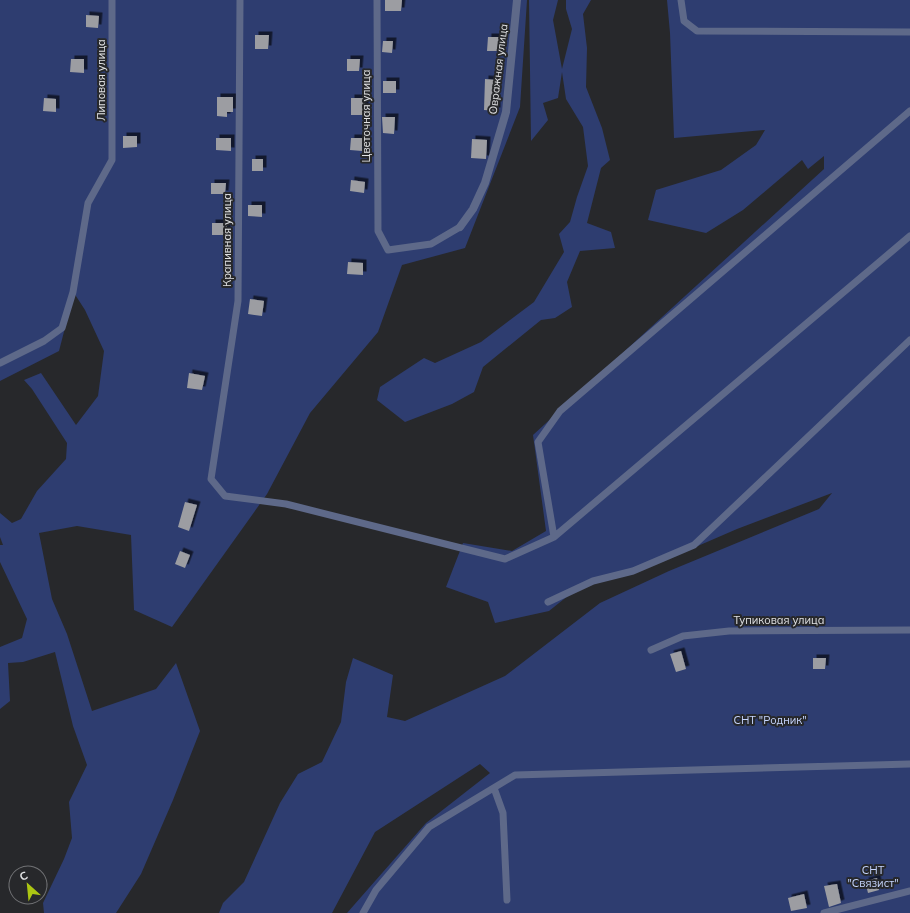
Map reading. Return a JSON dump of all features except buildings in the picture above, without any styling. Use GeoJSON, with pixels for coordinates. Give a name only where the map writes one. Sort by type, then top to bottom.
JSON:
{"type":"FeatureCollection","features":[{"type":"Feature","properties":{"kind":"street","name":"Овражная улица"},"geometry":{"type":"LineString","coordinates":[[460,227],[472,209],[485,183],[506,112],[517,0]]}},
{"type":"Feature","properties":{"kind":"lane","name":"Липовая улица"},"geometry":{"type":"LineString","coordinates":[[0,363],[44,341],[62,328],[74,292],[88,203],[112,160],[112,0]]}},
{"type":"Feature","properties":{"kind":"lane","name":"Крапивная улица"},"geometry":{"type":"LineString","coordinates":[[240,0],[238,301],[211,479],[225,496],[286,504],[505,560],[554,538]]}},
{"type":"Feature","properties":{"kind":"lane","name":"Цветочная улица"},"geometry":{"type":"LineString","coordinates":[[377,0],[378,232],[388,250],[431,244],[460,227]]}},
{"type":"Feature","properties":{"kind":"lane"},"geometry":{"type":"LineString","coordinates":[[681,0],[684,21],[697,31],[910,32]]}},
{"type":"Feature","properties":{"kind":"lane"},"geometry":{"type":"LineString","coordinates":[[554,538],[538,442],[560,411],[910,111]]}},
{"type":"Feature","properties":{"kind":"lane"},"geometry":{"type":"LineString","coordinates":[[554,538],[910,236]]}},
{"type":"Feature","properties":{"kind":"lane"},"geometry":{"type":"LineString","coordinates":[[548,602],[593,581],[633,571],[694,545],[910,340]]}},
{"type":"Feature","properties":{"kind":"lane","name":"Тупиковая улица"},"geometry":{"type":"LineString","coordinates":[[651,650],[683,636],[729,631],[910,630]]}},
{"type":"Feature","properties":{"kind":"lane"},"geometry":{"type":"LineString","coordinates":[[363,913],[376,890],[429,827],[515,775],[910,764]]}},
{"type":"Feature","properties":{"kind":"lane"},"geometry":{"type":"LineString","coordinates":[[494,788],[503,813],[507,900]]}},
{"type":"Feature","properties":{"kind":"lane"},"geometry":{"type":"LineString","coordinates":[[824,913],[910,891]]}},
{"type":"Feature","properties":{"kind":"green space"},"geometry":{"type":"Polygon","coordinates":[[[0,0],[527,0],[520,107],[465,248],[402,265],[378,332],[310,413],[267,494],[172,627],[134,610],[131,535],[77,526],[39,533],[52,599],[67,634],[92,711],[156,689],[176,663],[200,731],[173,800],[141,874],[116,913],[44,913],[43,905],[48,905],[48,893],[72,838],[69,802],[87,765],[73,726],[55,652],[23,662],[8,663],[10,701],[0,709],[0,647],[22,638],[27,619],[0,562],[0,545],[3,545],[0,537],[0,513],[12,523],[21,519],[37,491],[66,459],[67,443],[32,389],[24,380],[41,373],[76,425],[98,396],[104,351],[85,310],[74,293],[59,351],[0,381],[0,0]]]}},
{"type":"Feature","properties":{"kind":"green space"},"geometry":{"type":"Polygon","coordinates":[[[529,0],[558,0],[553,20],[562,69],[572,29],[566,9],[566,0],[591,0],[583,14],[587,48],[586,87],[602,128],[610,160],[601,168],[587,223],[611,232],[615,248],[580,251],[567,282],[572,307],[555,318],[541,320],[483,367],[474,392],[452,404],[405,422],[377,400],[380,387],[424,358],[435,363],[481,342],[534,302],[564,252],[559,234],[570,222],[588,166],[583,127],[566,99],[562,72],[558,98],[543,103],[548,120],[531,141],[529,0]]]}},
{"type":"Feature","properties":{"kind":"green space","name":"СНТ \"Родник\""},"geometry":{"type":"Polygon","coordinates":[[[667,0],[910,0],[910,913],[347,913],[426,823],[490,773],[480,764],[375,832],[332,913],[219,913],[223,903],[244,882],[280,803],[298,774],[322,762],[341,722],[346,682],[353,658],[393,675],[387,717],[405,721],[505,676],[600,603],[669,571],[819,509],[832,493],[737,529],[677,555],[579,587],[549,611],[495,623],[488,602],[446,587],[463,543],[512,551],[546,531],[533,435],[824,169],[824,156],[808,169],[802,160],[743,210],[706,233],[648,220],[656,190],[721,170],[756,145],[765,130],[674,138],[670,33],[667,0]]]}},
{"type":"Feature","properties":{"kind":"park label","name":"СНТ \"Связист\""},"geometry":{"type":"Point","coordinates":[873,876]}}]}
